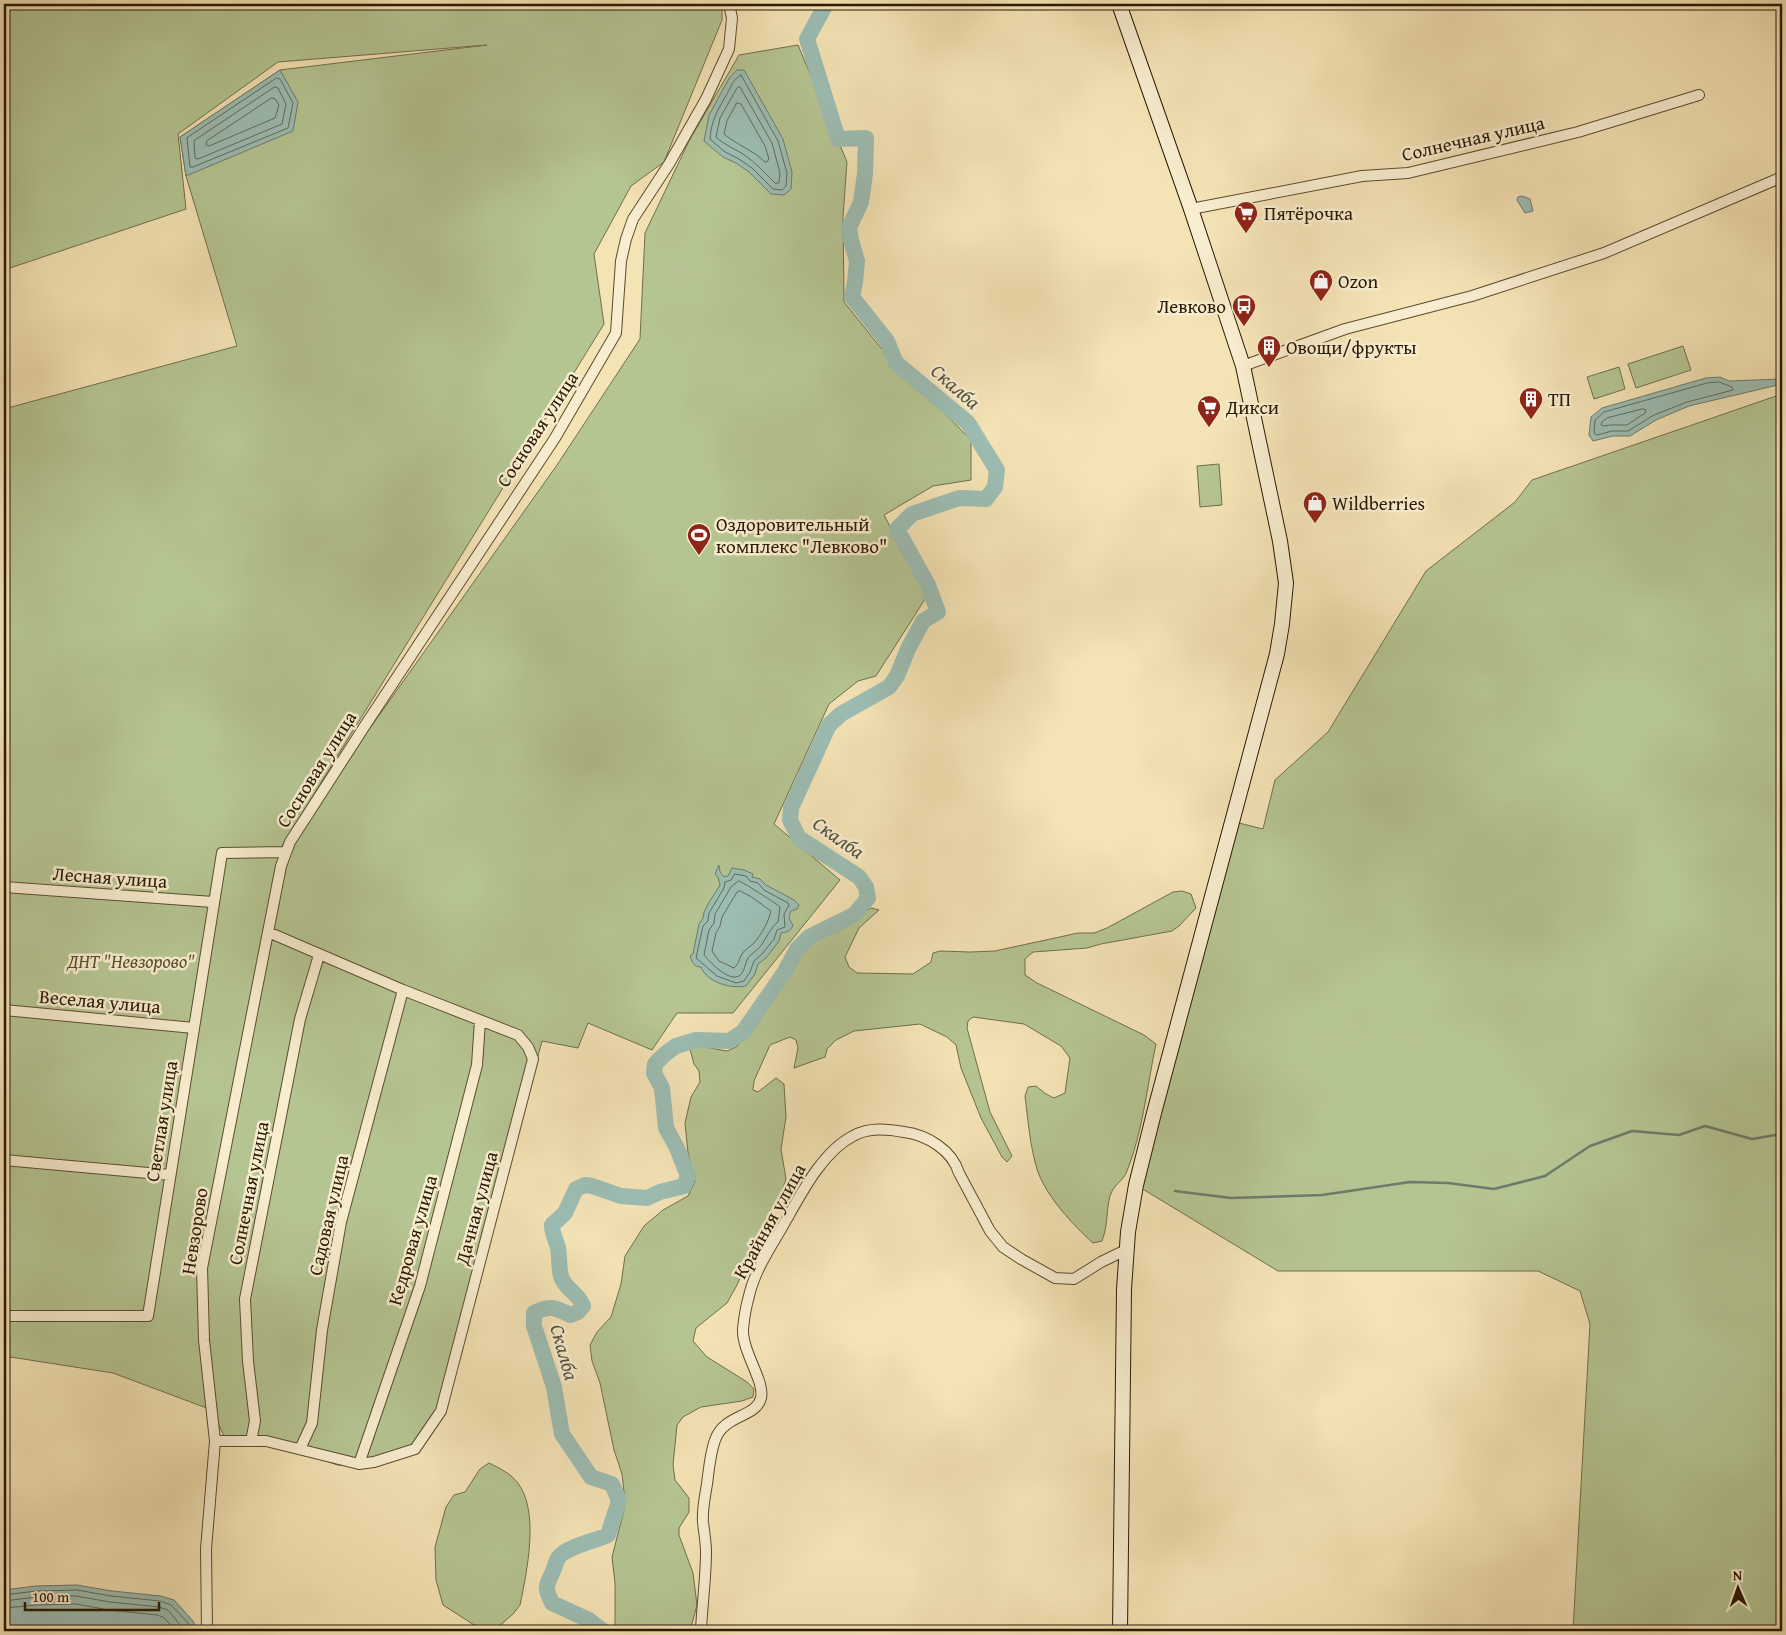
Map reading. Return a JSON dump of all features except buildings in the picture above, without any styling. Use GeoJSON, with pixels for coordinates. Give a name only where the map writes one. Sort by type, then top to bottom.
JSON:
{"type":"FeatureCollection","features":[{"type":"Feature","properties":{"kind":"street","name":"Сосновая улица"},"geometry":{"type":"LineString","coordinates":[[288,847],[371,716],[555,438],[616,333],[622,261],[626,239],[633,220],[669,164],[706,99],[729,49],[732,18],[729,4]]}},
{"type":"Feature","properties":{"kind":"street"},"geometry":{"type":"LineString","coordinates":[[1119,4],[1243,366],[1280,541],[1286,583],[1277,654],[1136,1186],[1126,1250],[1124,1289],[1120,1631]]}},
{"type":"Feature","properties":{"kind":"street","name":"Солнечная улица"},"geometry":{"type":"LineString","coordinates":[[1191,210],[1362,176],[1408,173],[1578,132],[1700,94]]}},
{"type":"Feature","properties":{"kind":"street"},"geometry":{"type":"LineString","coordinates":[[1243,366],[1344,330],[1472,296],[1604,253],[1782,177]]}},
{"type":"Feature","properties":{"kind":"street","name":"Светлая улица"},"geometry":{"type":"LineString","coordinates":[[4,1316],[148,1316],[222,852],[288,847]]}},
{"type":"Feature","properties":{"kind":"street","name":"Невзорово"},"geometry":{"type":"LineString","coordinates":[[207,1631],[207,1543],[215,1441],[204,1340],[202,1268],[281,866],[288,847]]}},
{"type":"Feature","properties":{"kind":"street","name":"Лесная улица"},"geometry":{"type":"LineString","coordinates":[[4,887],[213,902]]}},
{"type":"Feature","properties":{"kind":"street","name":"Дачная улица"},"geometry":{"type":"LineString","coordinates":[[215,1441],[266,1441],[359,1464],[374,1462],[416,1449],[441,1411],[533,1059],[528,1047],[518,1035],[319,955],[268,932]]}},
{"type":"Feature","properties":{"kind":"street","name":"Солнечная улица"},"geometry":{"type":"LineString","coordinates":[[251,1441],[255,1421],[248,1361],[245,1299],[300,1019],[319,955]]}},
{"type":"Feature","properties":{"kind":"street","name":"Садовая улица"},"geometry":{"type":"LineString","coordinates":[[300,1449],[312,1423],[322,1330],[341,1222],[404,990]]}},
{"type":"Feature","properties":{"kind":"street","name":"Веселая улица"},"geometry":{"type":"LineString","coordinates":[[4,1010],[194,1028]]}},
{"type":"Feature","properties":{"kind":"street","name":"Кедровая улица"},"geometry":{"type":"LineString","coordinates":[[359,1464],[420,1286],[477,1065],[480,1020]]}},
{"type":"Feature","properties":{"kind":"street","name":"Крайняя улица"},"geometry":{"type":"LineString","coordinates":[[701,1631],[706,1552],[703,1521],[704,1503],[712,1452],[721,1428],[730,1420],[752,1411],[758,1405],[761,1397],[761,1388],[744,1342],[743,1331],[749,1295],[768,1252],[800,1196],[819,1167],[838,1145],[853,1135],[871,1130],[910,1133],[924,1137],[936,1144],[957,1164],[990,1231],[1003,1247],[1055,1278],[1074,1279],[1101,1262],[1126,1250]]}},
{"type":"Feature","properties":{"kind":"street"},"geometry":{"type":"LineString","coordinates":[[4,1160],[170,1174]]}},
{"type":"Feature","properties":{"kind":"green space","name":"ДНТ \"Невзорово\""},"geometry":{"type":"Polygon","coordinates":[[[4,4],[722,4],[722,20],[664,162],[631,186],[594,254],[604,324],[282,846],[284,849],[557,465],[640,339],[645,233],[689,141],[739,55],[798,45],[847,162],[843,217],[844,302],[881,348],[971,440],[971,480],[933,486],[884,515],[927,596],[876,676],[858,681],[829,704],[774,824],[840,880],[733,1013],[677,1013],[652,1050],[588,1023],[578,1048],[542,1041],[444,1406],[408,1453],[373,1466],[337,1465],[274,1440],[224,1436],[212,1410],[113,1373],[4,1356],[4,409],[237,346],[186,176],[180,137],[280,70],[487,45],[278,62],[178,134],[186,209],[4,270],[4,4]]]}},
{"type":"Feature","properties":{"kind":"green space"},"geometry":{"type":"Polygon","coordinates":[[[1683,346],[1691,370],[1636,388],[1628,364],[1683,346]]]}},
{"type":"Feature","properties":{"kind":"green space"},"geometry":{"type":"Polygon","coordinates":[[[1619,367],[1625,389],[1594,399],[1587,377],[1619,367]]]}},
{"type":"Feature","properties":{"kind":"green space"},"geometry":{"type":"Polygon","coordinates":[[[1782,394],[1782,1631],[1573,1631],[1590,1324],[1580,1291],[1538,1271],[1278,1271],[1136,1185],[1231,821],[1263,829],[1275,780],[1328,732],[1426,571],[1515,502],[1532,480],[1782,394]]]}},
{"type":"Feature","properties":{"kind":"green space"},"geometry":{"type":"Polygon","coordinates":[[[1219,464],[1222,505],[1200,507],[1197,466],[1219,464]]]}},
{"type":"Feature","properties":{"kind":"green space"},"geometry":{"type":"Polygon","coordinates":[[[1182,891],[1191,894],[1196,908],[1172,931],[1087,948],[1033,952],[1025,959],[1025,975],[1037,983],[1144,1035],[1156,1044],[1137,1140],[1126,1174],[1110,1196],[1102,1241],[1093,1243],[1077,1228],[1046,1189],[1037,1169],[1031,1142],[1025,1096],[1028,1087],[1036,1086],[1054,1098],[1065,1093],[1070,1058],[1061,1046],[1024,1024],[973,1017],[968,1021],[967,1028],[990,1112],[1012,1156],[1007,1162],[1002,1157],[981,1118],[961,1068],[956,1045],[947,1037],[920,1024],[854,1031],[836,1040],[827,1049],[825,1057],[794,1068],[798,1048],[796,1040],[790,1037],[770,1045],[754,1081],[753,1090],[758,1092],[776,1078],[784,1084],[786,1117],[781,1149],[786,1179],[779,1201],[761,1230],[727,1303],[696,1328],[693,1341],[707,1357],[747,1382],[754,1389],[753,1397],[742,1401],[701,1407],[683,1417],[677,1425],[673,1465],[675,1480],[689,1498],[689,1512],[679,1528],[679,1535],[693,1573],[697,1605],[690,1631],[615,1631],[615,1583],[612,1557],[624,1510],[624,1492],[622,1474],[614,1450],[600,1383],[592,1361],[590,1345],[597,1332],[611,1317],[621,1284],[625,1256],[644,1226],[663,1210],[688,1196],[695,1181],[688,1153],[685,1123],[691,1097],[700,1082],[699,1071],[694,1064],[690,1049],[694,1045],[727,1051],[736,1047],[748,1035],[772,1002],[805,949],[820,937],[837,932],[871,908],[879,910],[859,928],[845,957],[849,967],[857,973],[913,974],[931,962],[933,953],[940,951],[995,951],[1078,933],[1094,933],[1107,928],[1173,892],[1182,891]]]}},
{"type":"Feature","properties":{"kind":"green space"},"geometry":{"type":"Polygon","coordinates":[[[489,1463],[508,1473],[517,1482],[524,1494],[530,1524],[528,1559],[520,1605],[497,1628],[474,1625],[443,1605],[436,1580],[435,1547],[446,1507],[454,1495],[465,1492],[480,1469],[489,1463]]]}},
{"type":"Feature","properties":{"kind":"water"},"geometry":{"type":"Polygon","coordinates":[[[280,70],[298,102],[293,131],[186,176],[180,137],[280,70]]]}},
{"type":"Feature","properties":{"kind":"water"},"geometry":{"type":"Polygon","coordinates":[[[737,70],[744,70],[783,139],[792,172],[791,189],[784,195],[771,194],[749,172],[723,157],[704,141],[709,115],[730,77],[737,70]]]}},
{"type":"Feature","properties":{"kind":"water"},"geometry":{"type":"Polygon","coordinates":[[[1522,196],[1530,199],[1533,211],[1525,213],[1517,200],[1518,197],[1522,196]]]}},
{"type":"Feature","properties":{"kind":"water"},"geometry":{"type":"Polygon","coordinates":[[[1720,377],[1729,381],[1782,379],[1782,384],[1689,406],[1656,420],[1630,436],[1613,436],[1593,441],[1589,435],[1591,417],[1602,408],[1706,378],[1720,377]]]}},
{"type":"Feature","properties":{"kind":"water"},"geometry":{"type":"Polygon","coordinates":[[[719,865],[720,872],[724,877],[728,876],[732,868],[744,870],[753,874],[752,877],[760,879],[766,885],[794,900],[799,905],[797,909],[790,913],[789,918],[793,925],[791,929],[781,933],[779,941],[766,958],[758,964],[755,974],[746,986],[727,986],[714,981],[704,973],[701,967],[694,964],[690,956],[693,954],[699,924],[704,912],[720,885],[715,874],[719,865]]]}},
{"type":"Feature","properties":{"kind":"water"},"geometry":{"type":"Polygon","coordinates":[[[77,1585],[161,1596],[174,1600],[193,1621],[198,1631],[4,1631],[4,1590],[36,1586],[77,1585]]]}},
{"type":"Feature","properties":{"kind":"waterway","name":"Скалба"},"geometry":{"type":"LineString","coordinates":[[603,1631],[589,1620],[552,1603],[547,1589],[547,1584],[557,1560],[563,1553],[608,1535],[619,1501],[612,1484],[591,1477],[562,1434],[554,1387],[534,1326],[534,1313],[539,1310],[552,1308],[570,1315],[578,1312],[583,1306],[562,1279],[558,1248],[552,1225],[565,1213],[576,1189],[585,1185],[621,1196],[647,1198],[660,1192],[684,1186],[688,1176],[677,1148],[666,1128],[662,1088],[654,1073],[655,1064],[676,1046],[696,1040],[729,1041],[743,1032],[784,973],[797,949],[809,937],[854,915],[868,898],[866,887],[859,877],[799,838],[790,820],[791,808],[829,725],[841,714],[889,687],[897,676],[908,649],[923,621],[938,612],[928,585],[897,529],[912,514],[959,498],[986,499],[995,487],[997,470],[968,423],[896,363],[887,341],[852,297],[857,261],[849,228],[861,202],[865,174],[866,138],[838,139],[807,39],[826,4]]}},
{"type":"Feature","properties":{"kind":"waterway"},"geometry":{"type":"LineString","coordinates":[[1175,1191],[1231,1198],[1322,1195],[1410,1182],[1448,1183],[1494,1189],[1545,1176],[1590,1146],[1632,1131],[1679,1135],[1705,1126],[1752,1139],[1782,1134]]}},
{"type":"Feature","properties":{"kind":"place","name":"Пятёрочка"},"geometry":{"type":"Point","coordinates":[1246,234]}},
{"type":"Feature","properties":{"kind":"place","name":"Ozon"},"geometry":{"type":"Point","coordinates":[1321,302]}},
{"type":"Feature","properties":{"kind":"place","name":"Левково"},"geometry":{"type":"Point","coordinates":[1244,327]}},
{"type":"Feature","properties":{"kind":"place","name":"Овощи/фрукты"},"geometry":{"type":"Point","coordinates":[1269,368]}},
{"type":"Feature","properties":{"kind":"place","name":"ТП"},"geometry":{"type":"Point","coordinates":[1531,420]}},
{"type":"Feature","properties":{"kind":"place","name":"Дикси"},"geometry":{"type":"Point","coordinates":[1209,428]}},
{"type":"Feature","properties":{"kind":"place","name":"Wildberries"},"geometry":{"type":"Point","coordinates":[1315,524]}},
{"type":"Feature","properties":{"kind":"place","name":"Оздоровительный комплекс \"Левково\""},"geometry":{"type":"Point","coordinates":[699,556]}}]}
